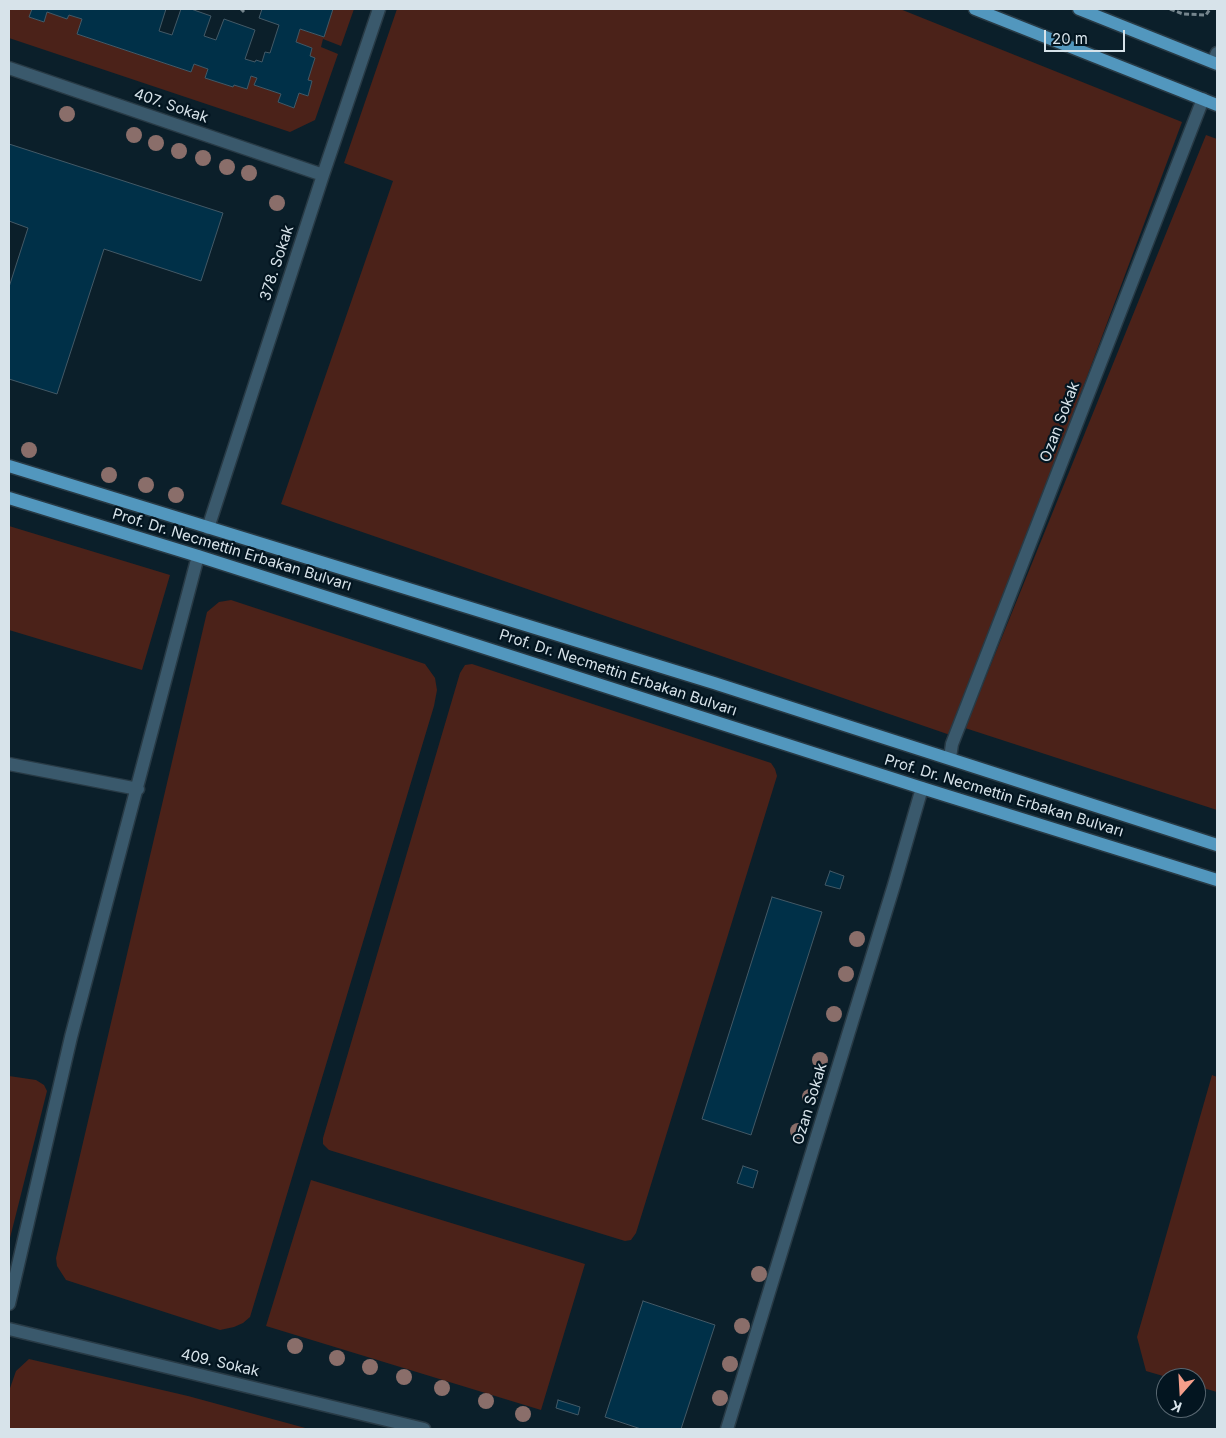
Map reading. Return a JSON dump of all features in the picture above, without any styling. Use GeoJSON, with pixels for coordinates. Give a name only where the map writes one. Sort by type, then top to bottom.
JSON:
{"type":"FeatureCollection","features":[{"type":"Feature","properties":{"kind":"main road"},"geometry":{"type":"LineString","coordinates":[[974,9],[1217,104]]}},
{"type":"Feature","properties":{"kind":"main road"},"geometry":{"type":"LineString","coordinates":[[1079,9],[1216,60]]}},
{"type":"Feature","properties":{"kind":"main road","name":"Prof. Dr. Necmettin Erbakan Bulvarı"},"geometry":{"type":"LineString","coordinates":[[9,466],[714,683],[1217,844]]}},
{"type":"Feature","properties":{"kind":"main road","name":"Prof. Dr. Necmettin Erbakan Bulvarı"},"geometry":{"type":"LineString","coordinates":[[9,498],[198,556],[922,788],[1217,880]]}},
{"type":"Feature","properties":{"kind":"street","name":"378. Sokak"},"geometry":{"type":"LineString","coordinates":[[208,528],[379,9]]}},
{"type":"Feature","properties":{"kind":"street","name":"407. Sokak"},"geometry":{"type":"LineString","coordinates":[[9,68],[323,175]]}},
{"type":"Feature","properties":{"kind":"street","name":"Ozan Sokak"},"geometry":{"type":"LineString","coordinates":[[950,758],[955,735],[1204,99]]}},
{"type":"Feature","properties":{"kind":"street"},"geometry":{"type":"LineString","coordinates":[[9,1304],[71,1037],[198,556]]}},
{"type":"Feature","properties":{"kind":"street"},"geometry":{"type":"LineString","coordinates":[[9,764],[138,789]]}},
{"type":"Feature","properties":{"kind":"street","name":"Ozan Sokak"},"geometry":{"type":"LineString","coordinates":[[727,1429],[922,788]]}},
{"type":"Feature","properties":{"kind":"street","name":"409. Sokak"},"geometry":{"type":"LineString","coordinates":[[9,1329],[424,1429]]}},
{"type":"Feature","properties":{"kind":"path"},"geometry":{"type":"LineString","coordinates":[[1170,9],[1183,14],[1206,15],[1210,9]]}},
{"type":"Feature","properties":{"kind":"shaded area"},"geometry":{"type":"Polygon","coordinates":[[[9,9],[32,9],[29,17],[44,22],[47,12],[67,18],[69,15],[82,19],[77,34],[191,72],[194,64],[208,69],[205,78],[233,87],[234,85],[247,89],[251,76],[257,78],[255,85],[281,94],[278,102],[294,108],[299,93],[308,96],[312,81],[308,80],[315,58],[310,56],[312,48],[296,42],[300,29],[324,37],[333,9],[354,9],[341,46],[323,39],[321,47],[338,54],[315,120],[290,132],[9,38],[9,9]]]}},
{"type":"Feature","properties":{"kind":"shaded area"},"geometry":{"type":"Polygon","coordinates":[[[397,9],[900,9],[1182,122],[953,736],[281,504],[393,181],[344,163],[397,9]]]}},
{"type":"Feature","properties":{"kind":"shaded area"},"geometry":{"type":"Polygon","coordinates":[[[1206,135],[1217,139],[1217,810],[965,728],[1206,135]]]}},
{"type":"Feature","properties":{"kind":"shaded area"},"geometry":{"type":"Polygon","coordinates":[[[9,526],[170,575],[142,670],[9,630],[9,526]]]}},
{"type":"Feature","properties":{"kind":"shaded area"},"geometry":{"type":"Polygon","coordinates":[[[231,600],[425,664],[435,678],[437,690],[434,706],[250,1317],[234,1327],[220,1330],[66,1280],[57,1266],[56,1258],[207,612],[219,602],[231,600]]]}},
{"type":"Feature","properties":{"kind":"shaded area"},"geometry":{"type":"Polygon","coordinates":[[[472,664],[771,763],[777,776],[636,1233],[631,1240],[625,1241],[329,1150],[323,1144],[323,1138],[460,673],[465,665],[472,664]]]}},
{"type":"Feature","properties":{"kind":"shaded area"},"geometry":{"type":"Polygon","coordinates":[[[1212,1075],[1217,1077],[1217,1392],[1206,1389],[1206,1368],[1156,1368],[1156,1374],[1146,1371],[1137,1337],[1212,1075]]]}},
{"type":"Feature","properties":{"kind":"shaded area"},"geometry":{"type":"Polygon","coordinates":[[[9,1076],[36,1080],[44,1085],[47,1091],[9,1242],[9,1076]]]}},
{"type":"Feature","properties":{"kind":"shaded area"},"geometry":{"type":"Polygon","coordinates":[[[311,1180],[585,1264],[541,1410],[266,1326],[311,1180]]]}},
{"type":"Feature","properties":{"kind":"shaded area"},"geometry":{"type":"Polygon","coordinates":[[[29,1359],[188,1396],[309,1429],[9,1429],[9,1391],[16,1371],[29,1359]]]}},
{"type":"Feature","properties":{"kind":"building"},"geometry":{"type":"Polygon","coordinates":[[[32,9],[166,9],[159,31],[172,35],[181,9],[191,9],[211,16],[204,36],[216,40],[224,19],[255,30],[245,59],[262,62],[265,52],[270,53],[279,25],[259,18],[262,9],[333,9],[324,37],[300,29],[296,42],[312,48],[310,56],[315,58],[308,80],[312,81],[308,96],[299,93],[294,108],[278,102],[281,94],[254,85],[257,78],[251,76],[247,89],[234,85],[233,87],[205,78],[208,69],[194,64],[191,72],[77,34],[82,19],[69,15],[67,19],[47,12],[44,22],[29,17],[32,9]]]}},
{"type":"Feature","properties":{"kind":"building"},"geometry":{"type":"Polygon","coordinates":[[[9,144],[223,213],[201,281],[104,249],[57,394],[9,379],[9,287],[28,228],[9,221],[9,144]]]}},
{"type":"Feature","properties":{"kind":"building"},"geometry":{"type":"Polygon","coordinates":[[[830,871],[844,876],[840,889],[825,885],[830,871]]]}},
{"type":"Feature","properties":{"kind":"building"},"geometry":{"type":"Polygon","coordinates":[[[772,897],[822,912],[751,1135],[702,1119],[772,897]]]}},
{"type":"Feature","properties":{"kind":"building"},"geometry":{"type":"Polygon","coordinates":[[[743,1166],[758,1171],[753,1188],[737,1183],[743,1166]]]}},
{"type":"Feature","properties":{"kind":"building"},"geometry":{"type":"Polygon","coordinates":[[[643,1301],[715,1325],[681,1429],[641,1429],[605,1417],[643,1301]]]}},
{"type":"Feature","properties":{"kind":"building"},"geometry":{"type":"Polygon","coordinates":[[[558,1400],[580,1407],[578,1415],[556,1408],[558,1400]]]}}]}
